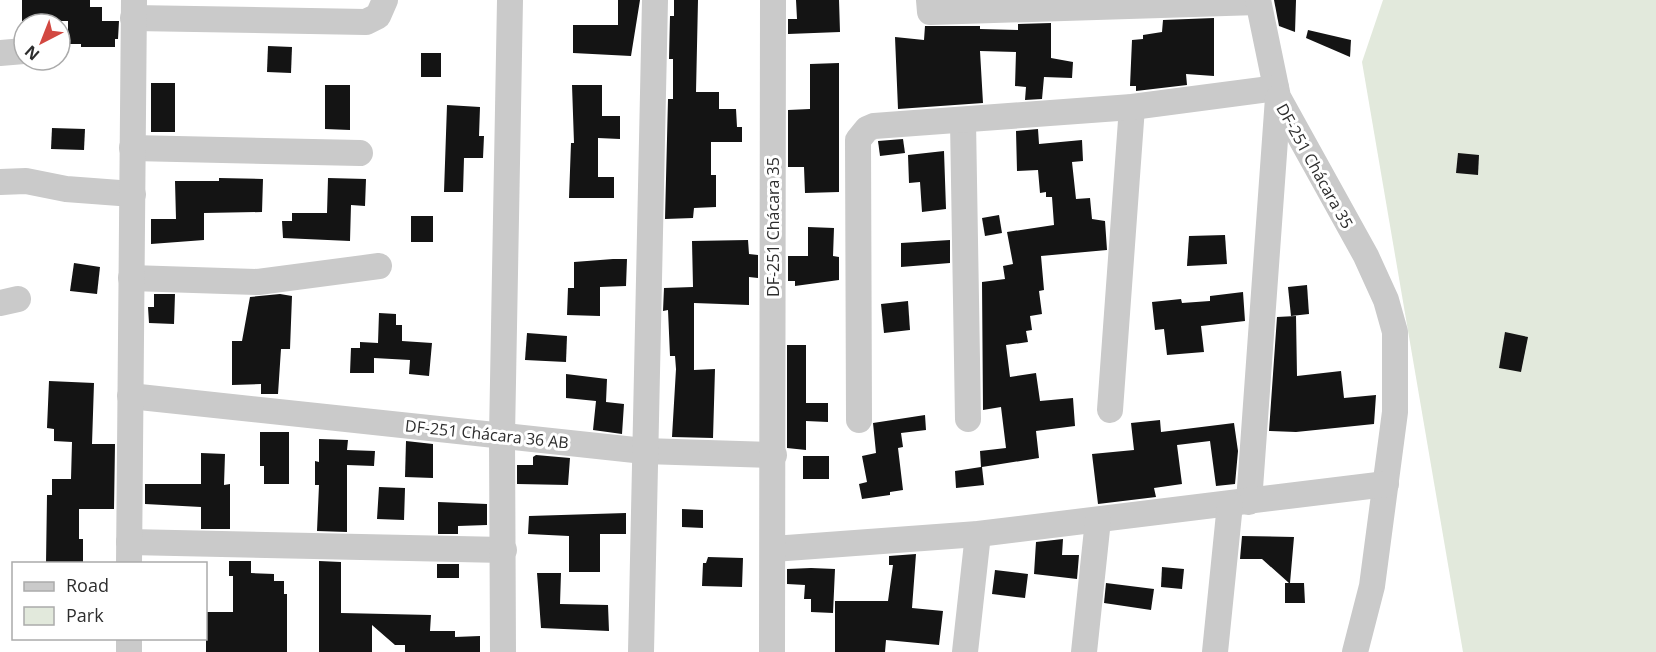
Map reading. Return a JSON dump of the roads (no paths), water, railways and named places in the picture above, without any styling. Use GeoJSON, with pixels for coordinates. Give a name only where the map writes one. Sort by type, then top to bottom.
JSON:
{"type":"FeatureCollection","features":[{"type":"Feature","properties":{"kind":"street"},"geometry":{"type":"LineString","coordinates":[[385,0],[378,16],[366,22],[133,9],[129,553],[504,550]]}},
{"type":"Feature","properties":{"kind":"street"},"geometry":{"type":"LineString","coordinates":[[503,652],[502,436],[510,0]]}},
{"type":"Feature","properties":{"kind":"street"},"geometry":{"type":"LineString","coordinates":[[641,652],[655,0]]}},
{"type":"Feature","properties":{"kind":"street","name":"DF-251 Chácara 35"},"geometry":{"type":"LineString","coordinates":[[772,652],[773,0]]}},
{"type":"Feature","properties":{"kind":"street"},"geometry":{"type":"LineString","coordinates":[[859,420],[858,140],[867,129],[874,126],[963,121],[1277,93],[1258,1],[930,6]]}},
{"type":"Feature","properties":{"kind":"street","name":"DF-251 Chácara 35"},"geometry":{"type":"LineString","coordinates":[[1277,93],[1366,256],[1386,300],[1395,332],[1395,412],[1372,586],[1355,652]]}},
{"type":"Feature","properties":{"kind":"street","name":"DF-251 Chácara 35"},"geometry":{"type":"LineString","coordinates":[[1215,652],[1240,503],[1277,93]]}},
{"type":"Feature","properties":{"kind":"street"},"geometry":{"type":"LineString","coordinates":[[1110,410],[1132,107]]}},
{"type":"Feature","properties":{"kind":"street"},"geometry":{"type":"LineString","coordinates":[[963,121],[968,419]]}},
{"type":"Feature","properties":{"kind":"street"},"geometry":{"type":"LineString","coordinates":[[132,148],[360,153]]}},
{"type":"Feature","properties":{"kind":"street"},"geometry":{"type":"LineString","coordinates":[[0,182],[27,181],[66,189],[133,194]]}},
{"type":"Feature","properties":{"kind":"street"},"geometry":{"type":"LineString","coordinates":[[131,278],[258,282],[380,266]]}},
{"type":"Feature","properties":{"kind":"street","name":"DF-251 Chácara 36 AB"},"geometry":{"type":"LineString","coordinates":[[130,396],[644,451],[774,455]]}},
{"type":"Feature","properties":{"kind":"street"},"geometry":{"type":"LineString","coordinates":[[773,549],[978,534],[1386,484]]}},
{"type":"Feature","properties":{"kind":"street"},"geometry":{"type":"LineString","coordinates":[[1083,652],[1098,520]]}},
{"type":"Feature","properties":{"kind":"street"},"geometry":{"type":"LineString","coordinates":[[965,652],[978,534]]}}]}
